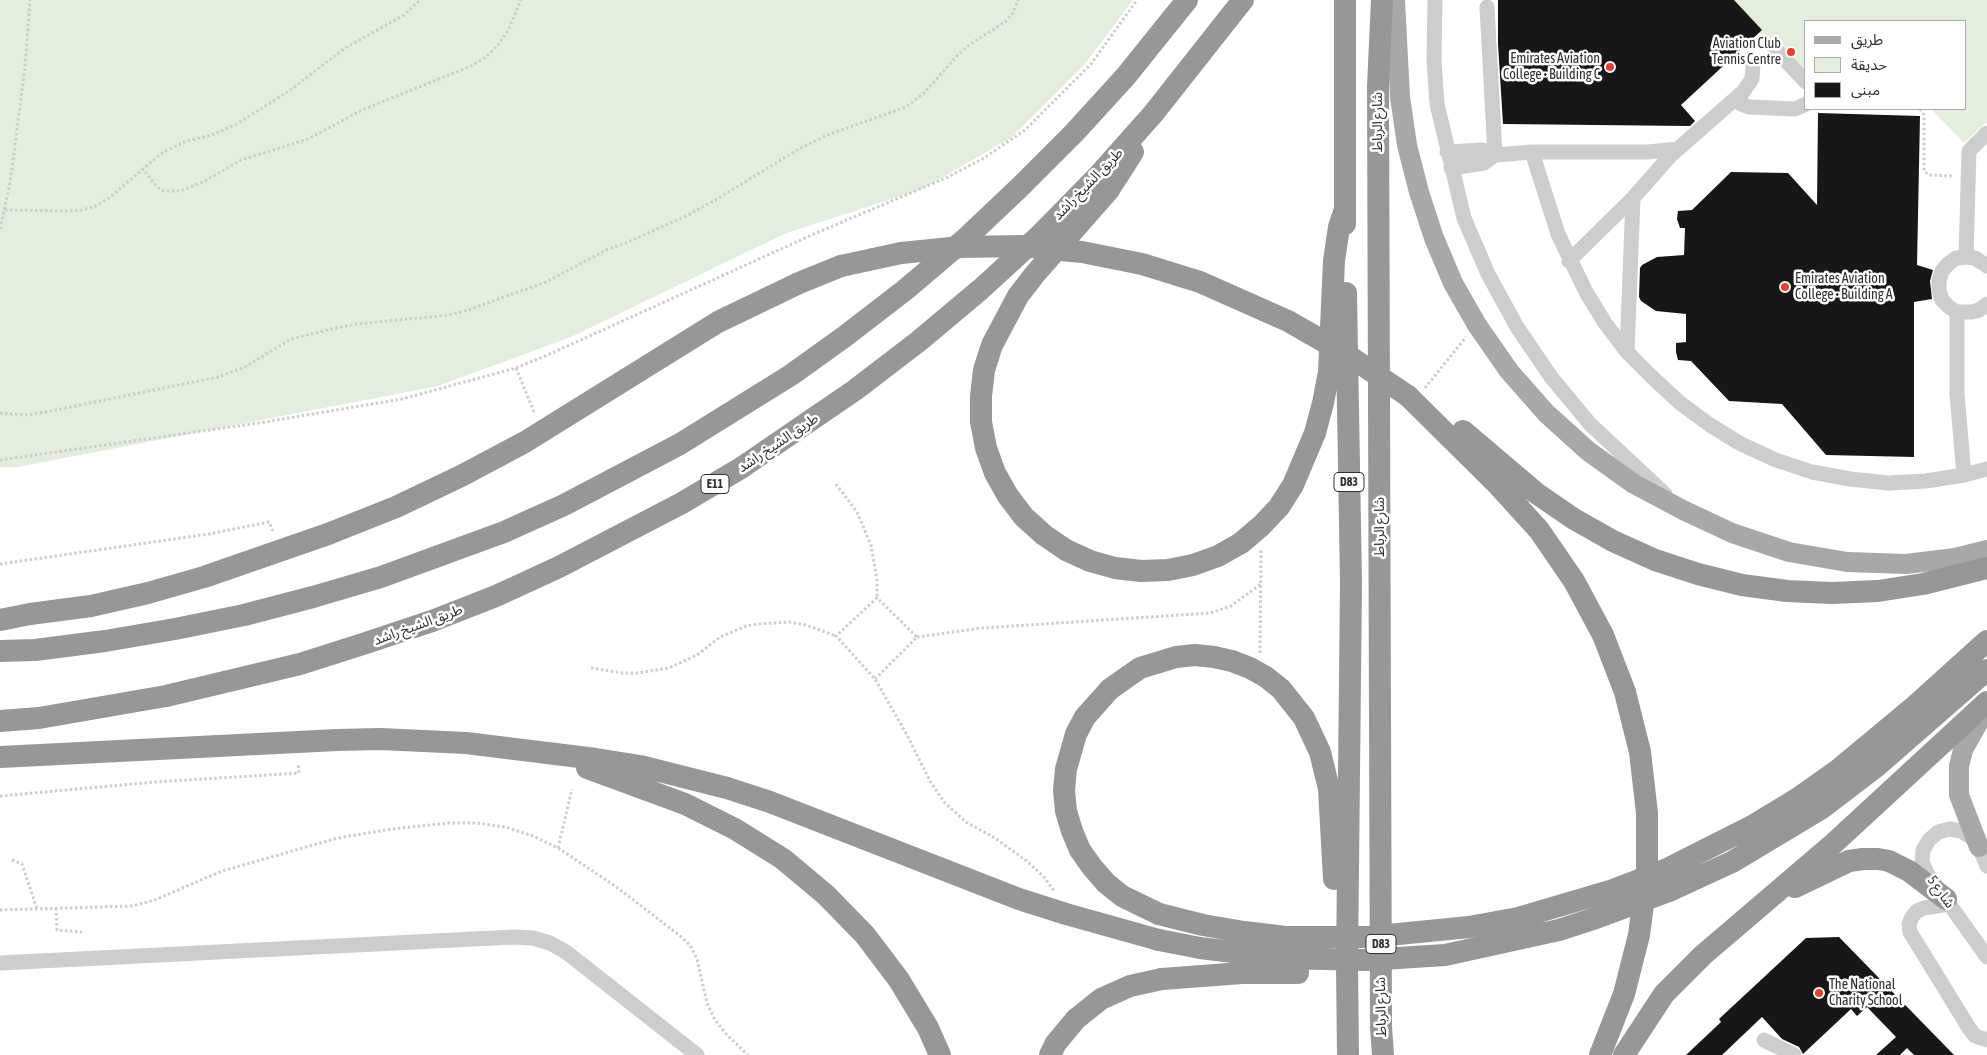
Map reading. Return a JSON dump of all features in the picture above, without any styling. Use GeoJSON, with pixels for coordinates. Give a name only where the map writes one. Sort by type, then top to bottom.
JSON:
{"type":"FeatureCollection","features":[{"type":"Feature","properties":{"kind":"highway"},"geometry":{"type":"LineString","coordinates":[[0,651],[35,650],[105,641],[227,618],[313,597],[380,577],[495,535],[564,505],[680,444],[783,380],[836,342],[905,290],[964,240],[1020,188],[1074,133],[1126,76],[1187,0]]}},
{"type":"Feature","properties":{"kind":"highway","name":"طريق الشيخ راشد"},"geometry":{"type":"LineString","coordinates":[[0,721],[38,718],[166,696],[300,664],[366,643],[432,621],[496,596],[621,536],[682,503],[774,447],[855,390],[919,341],[981,289],[1041,234],[1154,114],[1243,0]]}},
{"type":"Feature","properties":{"kind":"highway","name":"D83"},"geometry":{"type":"LineString","coordinates":[[1345,0],[1345,209],[1351,582],[1347,965],[1348,1055]]}},
{"type":"Feature","properties":{"kind":"highway","name":"شارع الرباط"},"geometry":{"type":"LineString","coordinates":[[1382,0],[1378,95],[1382,1055]]}},
{"type":"Feature","properties":{"kind":"highway"},"geometry":{"type":"LineString","coordinates":[[1154,114],[1125,167],[1108,191],[1018,296],[992,344],[984,370],[981,396],[982,422],[986,448],[1000,481],[1008,496],[1024,517],[1044,535],[1066,550],[1090,561],[1115,568],[1159,571],[1193,565],[1218,556],[1241,543],[1279,507],[1293,485],[1315,433],[1323,403],[1329,372],[1334,261],[1339,227],[1345,209]]}},
{"type":"Feature","properties":{"kind":"highway"},"geometry":{"type":"LineString","coordinates":[[0,620],[91,606],[148,593],[204,577],[328,534],[396,507],[462,476],[525,442],[718,322],[758,301],[842,266],[901,254],[970,246],[1022,246],[1073,251],[1142,264],[1200,282],[1288,321],[1416,393],[1536,493],[1574,519],[1622,545],[1655,560],[1698,574],[1742,585],[1787,591],[1832,593],[1878,591],[1923,584],[1987,568]]}},
{"type":"Feature","properties":{"kind":"highway"},"geometry":{"type":"LineString","coordinates":[[1416,393],[1539,530],[1574,581],[1603,635],[1625,692],[1641,761],[1647,813],[1647,874],[1639,935],[1624,994],[1600,1055]]}},
{"type":"Feature","properties":{"kind":"highway"},"geometry":{"type":"LineString","coordinates":[[0,757],[380,739],[466,743],[551,755],[596,759],[640,766],[728,788],[770,802],[1010,895],[1066,914],[1159,940],[1208,950],[1283,958],[1358,960],[1408,958],[1445,955],[1483,948],[1559,930],[1596,918],[1667,881],[1797,799],[1838,770],[1915,706],[1987,640]]}},
{"type":"Feature","properties":{"kind":"highway"},"geometry":{"type":"LineString","coordinates":[[1347,965],[1337,926],[1329,788],[1320,752],[1304,718],[1281,689],[1260,674],[1232,661],[1195,655],[1158,661],[1140,668],[1110,689],[1085,717],[1076,734],[1066,769],[1064,790],[1066,811],[1080,850],[1106,883],[1122,896],[1159,914],[1211,926],[1286,936],[1385,936],[1469,927],[1518,918],[1614,890],[1667,881],[1732,862],[1822,808],[1877,766],[1987,670]]}},
{"type":"Feature","properties":{"kind":"highway"},"geometry":{"type":"LineString","coordinates":[[1624,1055],[1664,994],[1703,956],[1833,844],[1987,702]]}},
{"type":"Feature","properties":{"kind":"highway"},"geometry":{"type":"LineString","coordinates":[[551,755],[685,804],[736,829],[783,859],[826,895],[865,935],[899,980],[928,1028],[940,1055]]}},
{"type":"Feature","properties":{"kind":"highway"},"geometry":{"type":"LineString","coordinates":[[1763,903],[1835,867],[1849,861],[1863,859],[1878,859],[1899,866],[1948,902]]}},
{"type":"Feature","properties":{"kind":"highway"},"geometry":{"type":"LineString","coordinates":[[1050,1055],[1056,1043],[1076,1018],[1101,999],[1130,986],[1162,979],[1242,973],[1345,972],[1387,965],[1408,958]]}},
{"type":"Feature","properties":{"kind":"main road"},"geometry":{"type":"LineString","coordinates":[[1395,0],[1400,97],[1407,145],[1416,183],[1434,238],[1454,283],[1477,325],[1509,371],[1546,413],[1581,444],[1634,484],[1732,533],[1789,552],[1847,562],[1906,564],[1955,558],[1987,550]]}},
{"type":"Feature","properties":{"kind":"main road"},"geometry":{"type":"LineString","coordinates":[[1978,847],[1960,795],[1958,766],[1963,750],[1987,707]]}},
{"type":"Feature","properties":{"kind":"street"},"geometry":{"type":"LineString","coordinates":[[1435,0],[1434,61],[1437,104],[1464,218],[1488,274],[1517,327],[1551,378],[1590,424],[1683,510]]}},
{"type":"Feature","properties":{"kind":"street"},"geometry":{"type":"LineString","coordinates":[[1487,7],[1495,155]]}},
{"type":"Feature","properties":{"kind":"street"},"geometry":{"type":"LineString","coordinates":[[1774,48],[1804,80]]}},
{"type":"Feature","properties":{"kind":"street"},"geometry":{"type":"LineString","coordinates":[[1569,261],[1633,198],[1678,149],[1748,86],[1752,79],[1753,64]]}},
{"type":"Feature","properties":{"kind":"street"},"geometry":{"type":"LineString","coordinates":[[1735,99],[1741,104],[1750,107],[1795,109],[1804,105]]}},
{"type":"Feature","properties":{"kind":"street"},"geometry":{"type":"LineString","coordinates":[[1966,257],[1969,151],[1987,133]]}},
{"type":"Feature","properties":{"kind":"street"},"geometry":{"type":"LineString","coordinates":[[1447,152],[1482,150],[1495,155],[1532,152],[1663,152],[1678,149]]}},
{"type":"Feature","properties":{"kind":"street"},"geometry":{"type":"LineString","coordinates":[[1532,152],[1548,208],[1569,261],[1586,292],[1627,352],[1680,403],[1710,425],[1741,444],[1776,460],[1812,472],[1850,480],[1888,483],[1926,481],[1987,469]]}},
{"type":"Feature","properties":{"kind":"street"},"geometry":{"type":"LineString","coordinates":[[1632,152],[1637,155],[1645,166],[1645,185]]}},
{"type":"Feature","properties":{"kind":"street"},"geometry":{"type":"LineString","coordinates":[[1451,168],[1484,162],[1495,155]]}},
{"type":"Feature","properties":{"kind":"street"},"geometry":{"type":"LineString","coordinates":[[1627,352],[1633,198]]}},
{"type":"Feature","properties":{"kind":"street"},"geometry":{"type":"LineString","coordinates":[[1987,266],[1975,258],[1956,258],[1942,271],[1939,280],[1942,300],[1958,312],[1972,312],[1979,310],[1987,304]]}},
{"type":"Feature","properties":{"kind":"street"},"geometry":{"type":"LineString","coordinates":[[1958,312],[1957,394],[1964,475]]}},
{"type":"Feature","properties":{"kind":"street","name":"شارع 5"},"geometry":{"type":"LineString","coordinates":[[1987,866],[1972,838],[1961,831],[1950,829],[1938,832],[1929,840],[1923,850],[1922,862],[1927,873],[1987,957]]}},
{"type":"Feature","properties":{"kind":"street"},"geometry":{"type":"LineString","coordinates":[[1948,902],[1917,911],[1909,924],[1910,932],[1969,1028],[1975,1036],[1987,1040]]}},
{"type":"Feature","properties":{"kind":"street"},"geometry":{"type":"LineString","coordinates":[[0,963],[533,938],[550,943],[566,952],[697,1055]]}},
{"type":"Feature","properties":{"kind":"street"},"geometry":{"type":"LineString","coordinates":[[1764,1040],[1794,1055]]}},
{"type":"Feature","properties":{"kind":"path"},"geometry":{"type":"LineString","coordinates":[[0,229],[5,210],[25,68],[30,0]]}},
{"type":"Feature","properties":{"kind":"path"},"geometry":{"type":"LineString","coordinates":[[5,210],[67,211],[82,210],[96,206],[109,198],[158,155],[174,145],[224,131],[235,125],[289,91],[345,48],[404,15],[420,0]]}},
{"type":"Feature","properties":{"kind":"path"},"geometry":{"type":"LineString","coordinates":[[142,168],[157,186],[164,190],[180,191],[205,181],[241,160],[308,139],[362,110],[471,66],[486,57],[508,31],[521,0]]}},
{"type":"Feature","properties":{"kind":"path"},"geometry":{"type":"LineString","coordinates":[[0,413],[26,415],[46,412],[218,376],[245,367],[291,339],[357,324],[448,315],[468,310],[540,284],[606,250],[688,215],[820,138],[856,123],[906,107],[924,93],[957,56],[1005,22],[1013,13],[1018,0]]}},
{"type":"Feature","properties":{"kind":"path"},"geometry":{"type":"LineString","coordinates":[[0,460],[258,423],[402,399],[516,368],[691,291],[814,234],[946,178],[984,158],[1025,130],[1091,64],[1137,0]]}},
{"type":"Feature","properties":{"kind":"path"},"geometry":{"type":"LineString","coordinates":[[1921,110],[1924,115],[1924,171],[1930,175],[1968,178]]}},
{"type":"Feature","properties":{"kind":"path"},"geometry":{"type":"LineString","coordinates":[[1416,393],[1456,349]]}},
{"type":"Feature","properties":{"kind":"path"},"geometry":{"type":"LineString","coordinates":[[516,368],[534,412]]}},
{"type":"Feature","properties":{"kind":"path"},"geometry":{"type":"LineString","coordinates":[[836,484],[857,512],[865,528],[875,562],[877,598],[917,637]]}},
{"type":"Feature","properties":{"kind":"path"},"geometry":{"type":"LineString","coordinates":[[0,564],[209,534],[269,522],[274,531]]}},
{"type":"Feature","properties":{"kind":"path"},"geometry":{"type":"LineString","coordinates":[[1260,674],[1261,526]]}},
{"type":"Feature","properties":{"kind":"path"},"geometry":{"type":"LineString","coordinates":[[875,679],[917,637],[982,628],[1210,613],[1231,606],[1261,584]]}},
{"type":"Feature","properties":{"kind":"path"},"geometry":{"type":"LineString","coordinates":[[836,636],[877,598]]}},
{"type":"Feature","properties":{"kind":"path"},"geometry":{"type":"LineString","coordinates":[[591,668],[623,673],[669,668],[696,655],[720,637],[746,626],[759,624],[790,622],[806,625],[836,636],[875,679],[907,735],[930,781],[945,804],[966,822],[1011,848],[1028,862],[1048,884],[1066,914]]}},
{"type":"Feature","properties":{"kind":"path"},"geometry":{"type":"LineString","coordinates":[[0,796],[155,782],[299,774],[298,763]]}},
{"type":"Feature","properties":{"kind":"path"},"geometry":{"type":"LineString","coordinates":[[558,848],[572,789]]}},
{"type":"Feature","properties":{"kind":"path"},"geometry":{"type":"LineString","coordinates":[[0,910],[132,906],[155,900],[222,871],[278,853],[338,838],[392,829],[449,823],[477,823],[515,830],[558,848],[615,886],[679,934],[690,945],[697,959],[707,1003],[715,1020],[726,1035],[748,1055]]}},
{"type":"Feature","properties":{"kind":"path"},"geometry":{"type":"LineString","coordinates":[[12,860],[22,864],[37,909]]}},
{"type":"Feature","properties":{"kind":"path"},"geometry":{"type":"LineString","coordinates":[[56,908],[57,930],[82,932]]}},
{"type":"Feature","properties":{"kind":"green space"},"geometry":{"type":"Polygon","coordinates":[[[0,0],[1133,0],[1085,64],[1011,138],[922,189],[784,234],[571,337],[438,386],[18,467],[0,467],[0,0]]]}},
{"type":"Feature","properties":{"kind":"green space","name":"Aviation Club Tennis Centre"},"geometry":{"type":"Polygon","coordinates":[[[1727,0],[1987,0],[1987,122],[1964,143],[1932,110],[1967,110],[1967,20],[1804,20],[1804,82],[1727,0]]]}},
{"type":"Feature","properties":{"kind":"building","name":"Emirates Aviation College - Building C"},"geometry":{"type":"Polygon","coordinates":[[[1498,0],[1734,0],[1762,30],[1681,105],[1695,121],[1690,126],[1503,124],[1498,44],[1498,0]]]}},
{"type":"Feature","properties":{"kind":"building","name":"Emirates Aviation College - Building A"},"geometry":{"type":"Polygon","coordinates":[[[1818,113],[1920,116],[1917,265],[1933,270],[1930,281],[1932,299],[1914,302],[1914,457],[1826,455],[1782,404],[1729,401],[1691,361],[1678,360],[1676,343],[1686,342],[1686,314],[1656,311],[1641,301],[1639,297],[1640,268],[1642,265],[1657,257],[1684,255],[1685,228],[1680,228],[1677,219],[1678,211],[1692,210],[1731,172],[1788,173],[1817,205],[1818,113]]]}},
{"type":"Feature","properties":{"kind":"building","name":"The National Charity School"},"geometry":{"type":"Polygon","coordinates":[[[1839,937],[1954,1055],[1914,1055],[1907,1048],[1900,1055],[1876,1055],[1896,1037],[1867,1007],[1857,1016],[1851,1009],[1803,1054],[1799,1047],[1782,1039],[1762,1017],[1722,1055],[1686,1055],[1721,1022],[1719,1019],[1806,938],[1839,937]]]}},
{"type":"Feature","properties":{"kind":"place","name":"Aviation Club Tennis Centre"},"geometry":{"type":"Point","coordinates":[1791,52]}},
{"type":"Feature","properties":{"kind":"place","name":"Emirates Aviation College - Building C"},"geometry":{"type":"Point","coordinates":[1610,67]}},
{"type":"Feature","properties":{"kind":"place","name":"Emirates Aviation College - Building A"},"geometry":{"type":"Point","coordinates":[1785,287]}},
{"type":"Feature","properties":{"kind":"place","name":"The National Charity School"},"geometry":{"type":"Point","coordinates":[1819,993]}}]}
